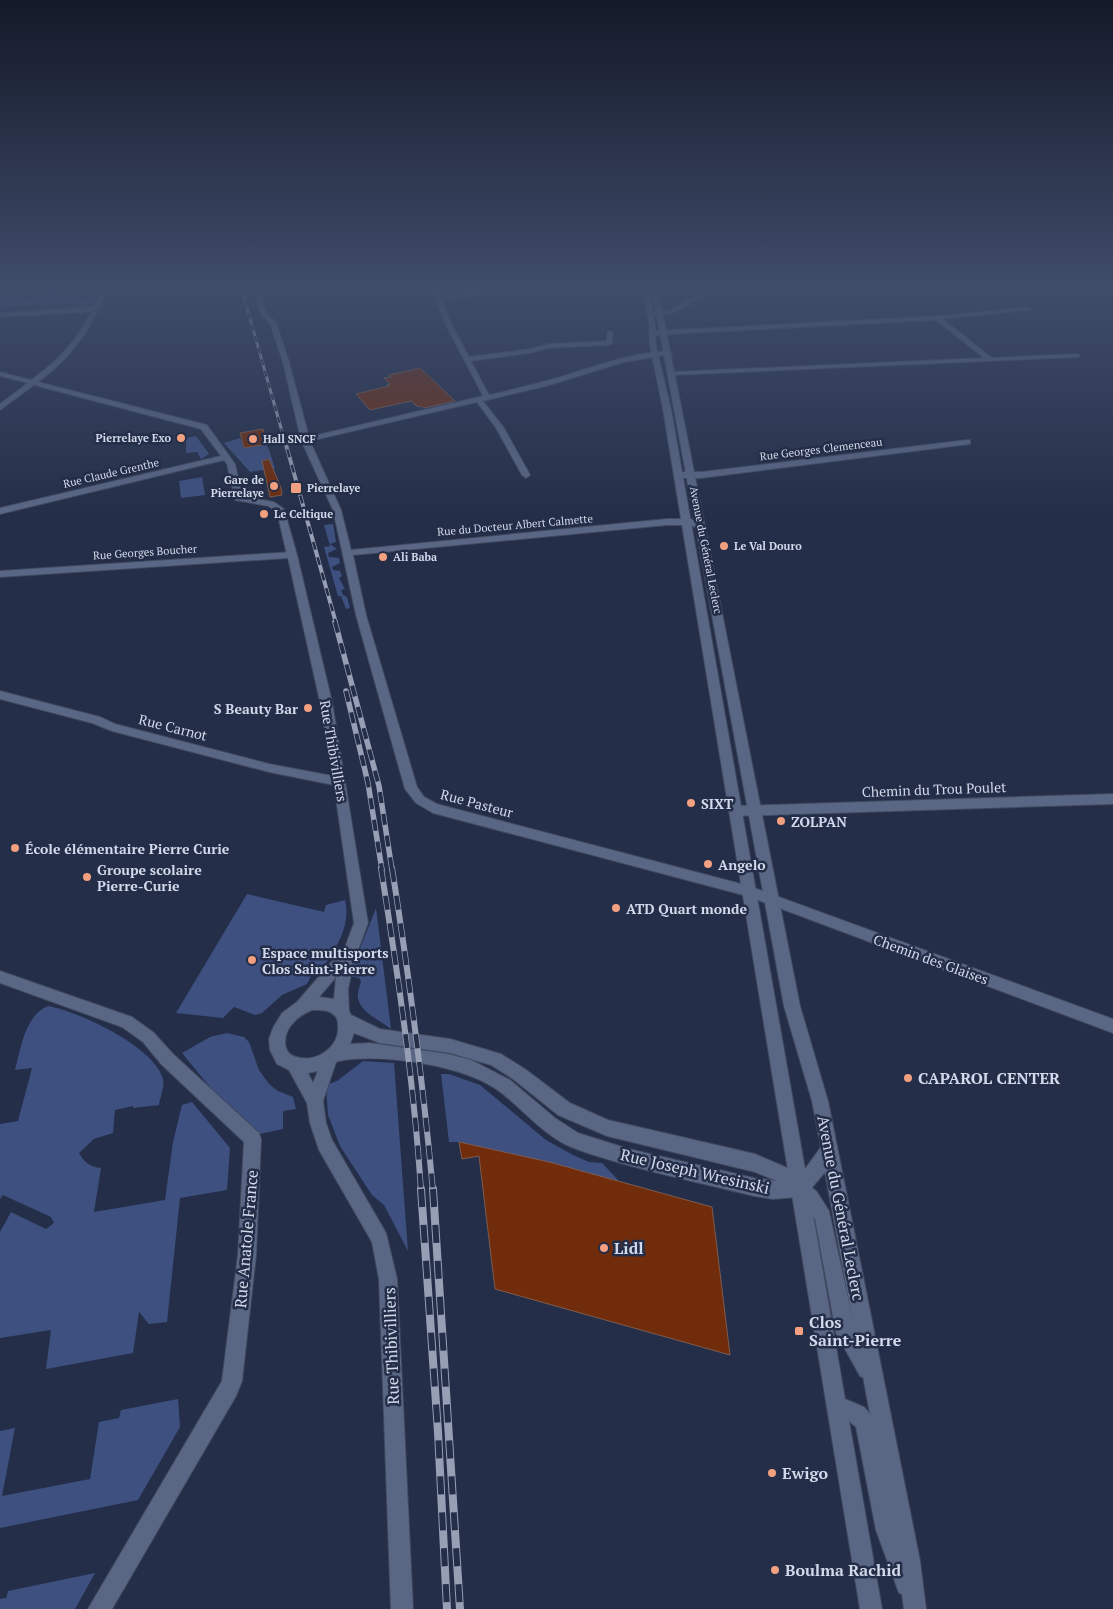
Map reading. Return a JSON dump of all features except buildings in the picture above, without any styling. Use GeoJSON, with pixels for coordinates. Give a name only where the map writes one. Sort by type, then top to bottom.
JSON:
{"type":"FeatureCollection","features":[{"type":"Feature","properties":{"kind":"street"},"geometry":{"type":"LineString","coordinates":[[0,408],[55,365]]}},
{"type":"Feature","properties":{"kind":"street","name":"Rue Pasteur"},"geometry":{"type":"LineString","coordinates":[[287,365],[305,440],[337,510],[361,615],[408,780],[411,789],[420,800],[433,808],[749,891]]}},
{"type":"Feature","properties":{"kind":"street"},"geometry":{"type":"LineString","coordinates":[[469,365],[483,399],[526,475]]}},
{"type":"Feature","properties":{"kind":"street"},"geometry":{"type":"LineString","coordinates":[[305,440],[483,399],[567,378],[609,365]]}},
{"type":"Feature","properties":{"kind":"street","name":"Avenue du Général Leclerc"},"geometry":{"type":"LineString","coordinates":[[657,365],[736,811],[871,1609]]}},
{"type":"Feature","properties":{"kind":"street","name":"Avenue du Général Leclerc"},"geometry":{"type":"LineString","coordinates":[[671,365],[792,1006],[820,1100],[909,1561],[915,1606]]}},
{"type":"Feature","properties":{"kind":"street"},"geometry":{"type":"LineString","coordinates":[[673,373],[867,365]]}},
{"type":"Feature","properties":{"kind":"street"},"geometry":{"type":"LineString","coordinates":[[0,374],[204,427],[227,457]]}},
{"type":"Feature","properties":{"kind":"street","name":"Rue Georges Clemenceau"},"geometry":{"type":"LineString","coordinates":[[678,475],[967,442]]}},
{"type":"Feature","properties":{"kind":"street","name":"Rue Claude Grenthe"},"geometry":{"type":"LineString","coordinates":[[0,511],[227,457]]}},
{"type":"Feature","properties":{"kind":"street","name":"Rue Thibivilliers"},"geometry":{"type":"LineString","coordinates":[[227,457],[231,464],[238,498],[270,504],[281,511],[326,702],[361,923],[347,961],[341,989],[344,1016]]}},
{"type":"Feature","properties":{"kind":"street"},"geometry":{"type":"LineString","coordinates":[[685,521],[702,527]]}},
{"type":"Feature","properties":{"kind":"street","name":"Rue du Docteur Albert Calmette"},"geometry":{"type":"LineString","coordinates":[[348,553],[685,521]]}},
{"type":"Feature","properties":{"kind":"street","name":"Rue Georges Boucher"},"geometry":{"type":"LineString","coordinates":[[0,574],[292,555]]}},
{"type":"Feature","properties":{"kind":"street","name":"Rue Carnot"},"geometry":{"type":"LineString","coordinates":[[0,694],[96,720],[112,727],[232,758],[340,782]]}},
{"type":"Feature","properties":{"kind":"street"},"geometry":{"type":"LineString","coordinates":[[733,795],[756,810]]}},
{"type":"Feature","properties":{"kind":"street","name":"Chemin du Trou Poulet"},"geometry":{"type":"LineString","coordinates":[[756,810],[1113,799]]}},
{"type":"Feature","properties":{"kind":"street"},"geometry":{"type":"LineString","coordinates":[[736,811],[756,810]]}},
{"type":"Feature","properties":{"kind":"street","name":"Chemin des Glaises"},"geometry":{"type":"LineString","coordinates":[[749,891],[1113,1026]]}},
{"type":"Feature","properties":{"kind":"street","name":"Rue Thibivilliers"},"geometry":{"type":"LineString","coordinates":[[303,1005],[352,947]]}},
{"type":"Feature","properties":{"kind":"street","name":"Rue Anatole France"},"geometry":{"type":"LineString","coordinates":[[0,978],[127,1022],[148,1037],[167,1059],[253,1139],[247,1254],[232,1381],[229,1390],[99,1609]]}},
{"type":"Feature","properties":{"kind":"street"},"geometry":{"type":"LineString","coordinates":[[323,1003],[333,1006],[344,1016],[347,1035],[333,1056],[316,1065],[301,1066],[284,1058],[280,1052],[277,1034],[287,1016],[303,1005],[323,1003]]}},
{"type":"Feature","properties":{"kind":"street","name":"Rue Joseph Wresinski"},"geometry":{"type":"LineString","coordinates":[[344,1016],[361,1029],[380,1036],[450,1046],[482,1054],[507,1066],[564,1110],[586,1120],[607,1128],[770,1167],[800,1188]]}},
{"type":"Feature","properties":{"kind":"street","name":"Rue Joseph Wresinski"},"geometry":{"type":"LineString","coordinates":[[333,1056],[359,1050],[370,1050],[448,1061],[471,1067],[504,1085],[562,1133],[574,1140],[609,1152],[754,1187],[773,1190],[800,1188]]}},
{"type":"Feature","properties":{"kind":"street","name":"Rue Thibivilliers"},"geometry":{"type":"LineString","coordinates":[[315,1101],[333,1056]]}},
{"type":"Feature","properties":{"kind":"street","name":"Rue Thibivilliers"},"geometry":{"type":"LineString","coordinates":[[294,1064],[315,1101],[318,1122],[325,1144],[380,1239],[388,1280],[402,1609]]}},
{"type":"Feature","properties":{"kind":"street"},"geometry":{"type":"LineString","coordinates":[[829,1149],[810,1178],[800,1188],[818,1206],[823,1217],[846,1333],[876,1387]]}},
{"type":"Feature","properties":{"kind":"street"},"geometry":{"type":"LineString","coordinates":[[837,1407],[856,1413],[865,1424],[887,1530],[915,1606]]}},
{"type":"Feature","properties":{"kind":"shaded area"},"geometry":{"type":"Polygon","coordinates":[[[196,436],[209,454],[201,459],[197,452],[186,453],[186,438],[196,436]]]}},
{"type":"Feature","properties":{"kind":"shaded area"},"geometry":{"type":"Polygon","coordinates":[[[240,438],[244,448],[267,444],[275,468],[250,472],[224,443],[240,438]]]}},
{"type":"Feature","properties":{"kind":"shaded area"},"geometry":{"type":"Polygon","coordinates":[[[202,477],[205,495],[181,498],[179,481],[202,477]]]}},
{"type":"Feature","properties":{"kind":"shaded area"},"geometry":{"type":"Polygon","coordinates":[[[333,524],[336,542],[330,544],[337,549],[328,553],[329,557],[339,558],[340,563],[332,567],[333,570],[340,571],[342,576],[339,578],[345,589],[341,590],[343,595],[347,597],[350,608],[346,609],[341,596],[338,596],[324,547],[330,546],[324,525],[333,524]]]}},
{"type":"Feature","properties":{"kind":"shaded area","name":"Espace multisports Clos Saint-Pierre"},"geometry":{"type":"Polygon","coordinates":[[[247,894],[324,912],[326,905],[345,900],[346,918],[342,935],[334,951],[322,968],[316,966],[307,984],[282,995],[262,1013],[255,1015],[234,1007],[223,1018],[176,1013],[247,894]]]}},
{"type":"Feature","properties":{"kind":"shaded area"},"geometry":{"type":"Polygon","coordinates":[[[376,908],[391,1029],[363,1008],[358,996],[361,981],[359,978],[349,976],[376,908]]]}},
{"type":"Feature","properties":{"kind":"shaded area"},"geometry":{"type":"Polygon","coordinates":[[[48,1006],[78,1015],[114,1032],[146,1055],[157,1067],[163,1079],[159,1105],[133,1108],[133,1106],[115,1110],[113,1133],[94,1139],[79,1153],[88,1164],[101,1168],[94,1212],[165,1200],[173,1142],[182,1105],[192,1102],[230,1148],[227,1190],[180,1198],[167,1322],[149,1324],[139,1312],[133,1353],[46,1369],[51,1330],[0,1338],[0,1232],[11,1212],[46,1229],[54,1223],[51,1217],[3,1195],[0,1199],[0,1124],[18,1121],[32,1068],[15,1070],[19,1052],[29,1024],[40,1010],[48,1006]]]}},
{"type":"Feature","properties":{"kind":"shaded area"},"geometry":{"type":"Polygon","coordinates":[[[227,1033],[244,1037],[249,1042],[259,1070],[269,1084],[278,1091],[293,1097],[296,1109],[283,1111],[283,1129],[250,1136],[182,1053],[210,1037],[227,1033]]]}},
{"type":"Feature","properties":{"kind":"shaded area"},"geometry":{"type":"Polygon","coordinates":[[[363,1061],[394,1063],[408,1251],[384,1205],[372,1195],[340,1146],[328,1115],[326,1085],[337,1081],[363,1061]]]}},
{"type":"Feature","properties":{"kind":"shaded area"},"geometry":{"type":"Polygon","coordinates":[[[441,1074],[449,1074],[480,1085],[546,1140],[589,1162],[602,1163],[620,1182],[459,1142],[449,1142],[441,1074]]]}},
{"type":"Feature","properties":{"kind":"shaded area"},"geometry":{"type":"Polygon","coordinates":[[[178,1399],[180,1427],[138,1500],[0,1528],[0,1431],[15,1428],[2,1496],[90,1479],[99,1422],[119,1418],[121,1410],[178,1399]]]}},
{"type":"Feature","properties":{"kind":"shaded area"},"geometry":{"type":"Polygon","coordinates":[[[95,1573],[75,1609],[0,1609],[0,1599],[6,1599],[8,1591],[95,1573]]]}},
{"type":"Feature","properties":{"kind":"railway"},"geometry":{"type":"LineString","coordinates":[[263,365],[283,435]]}},
{"type":"Feature","properties":{"kind":"railway"},"geometry":{"type":"LineString","coordinates":[[283,434],[336,623]]}},
{"type":"Feature","properties":{"kind":"railway"},"geometry":{"type":"LineString","coordinates":[[335,622],[379,786],[392,870]]}},
{"type":"Feature","properties":{"kind":"railway"},"geometry":{"type":"LineString","coordinates":[[346,691],[368,783],[382,870]]}},
{"type":"Feature","properties":{"kind":"railway"},"geometry":{"type":"LineString","coordinates":[[381,868],[410,1069],[421,1191]]}},
{"type":"Feature","properties":{"kind":"railway"},"geometry":{"type":"LineString","coordinates":[[392,868],[415,1030],[433,1191]]}},
{"type":"Feature","properties":{"kind":"railway"},"geometry":{"type":"LineString","coordinates":[[421,1189],[438,1432],[447,1609]]}},
{"type":"Feature","properties":{"kind":"railway"},"geometry":{"type":"LineString","coordinates":[[433,1189],[460,1609]]}},
{"type":"Feature","properties":{"kind":"place","name":"Pierrelaye Exo"},"geometry":{"type":"Point","coordinates":[181,438]}},
{"type":"Feature","properties":{"kind":"place","name":"Hall SNCF"},"geometry":{"type":"Point","coordinates":[253,439]}},
{"type":"Feature","properties":{"kind":"place","name":"Gare de Pierrelaye"},"geometry":{"type":"Point","coordinates":[274,486]}},
{"type":"Feature","properties":{"kind":"place","name":"Pierrelaye"},"geometry":{"type":"Point","coordinates":[296,488]}},
{"type":"Feature","properties":{"kind":"place","name":"Le Celtique"},"geometry":{"type":"Point","coordinates":[264,514]}},
{"type":"Feature","properties":{"kind":"place","name":"Le Val Douro"},"geometry":{"type":"Point","coordinates":[724,546]}},
{"type":"Feature","properties":{"kind":"place","name":"Ali Baba"},"geometry":{"type":"Point","coordinates":[383,557]}},
{"type":"Feature","properties":{"kind":"place","name":"S Beauty Bar"},"geometry":{"type":"Point","coordinates":[308,708]}},
{"type":"Feature","properties":{"kind":"place","name":"SIXT"},"geometry":{"type":"Point","coordinates":[691,803]}},
{"type":"Feature","properties":{"kind":"place","name":"ZOLPAN"},"geometry":{"type":"Point","coordinates":[781,821]}},
{"type":"Feature","properties":{"kind":"place","name":"École élémentaire Pierre Curie"},"geometry":{"type":"Point","coordinates":[15,848]}},
{"type":"Feature","properties":{"kind":"place","name":"Angelo"},"geometry":{"type":"Point","coordinates":[708,864]}},
{"type":"Feature","properties":{"kind":"place","name":"Groupe scolaire Pierre-Curie"},"geometry":{"type":"Point","coordinates":[87,877]}},
{"type":"Feature","properties":{"kind":"place","name":"ATD Quart monde"},"geometry":{"type":"Point","coordinates":[616,908]}},
{"type":"Feature","properties":{"kind":"place","name":"Espace multisports Clos Saint-Pierre"},"geometry":{"type":"Point","coordinates":[252,960]}},
{"type":"Feature","properties":{"kind":"place","name":"CAPAROL CENTER"},"geometry":{"type":"Point","coordinates":[908,1078]}},
{"type":"Feature","properties":{"kind":"place","name":"Lidl"},"geometry":{"type":"Point","coordinates":[604,1248]}},
{"type":"Feature","properties":{"kind":"place","name":"Clos Saint-Pierre"},"geometry":{"type":"Point","coordinates":[799,1331]}},
{"type":"Feature","properties":{"kind":"place","name":"Ewigo"},"geometry":{"type":"Point","coordinates":[772,1473]}},
{"type":"Feature","properties":{"kind":"place","name":"Boulma Rachid"},"geometry":{"type":"Point","coordinates":[775,1570]}}]}
